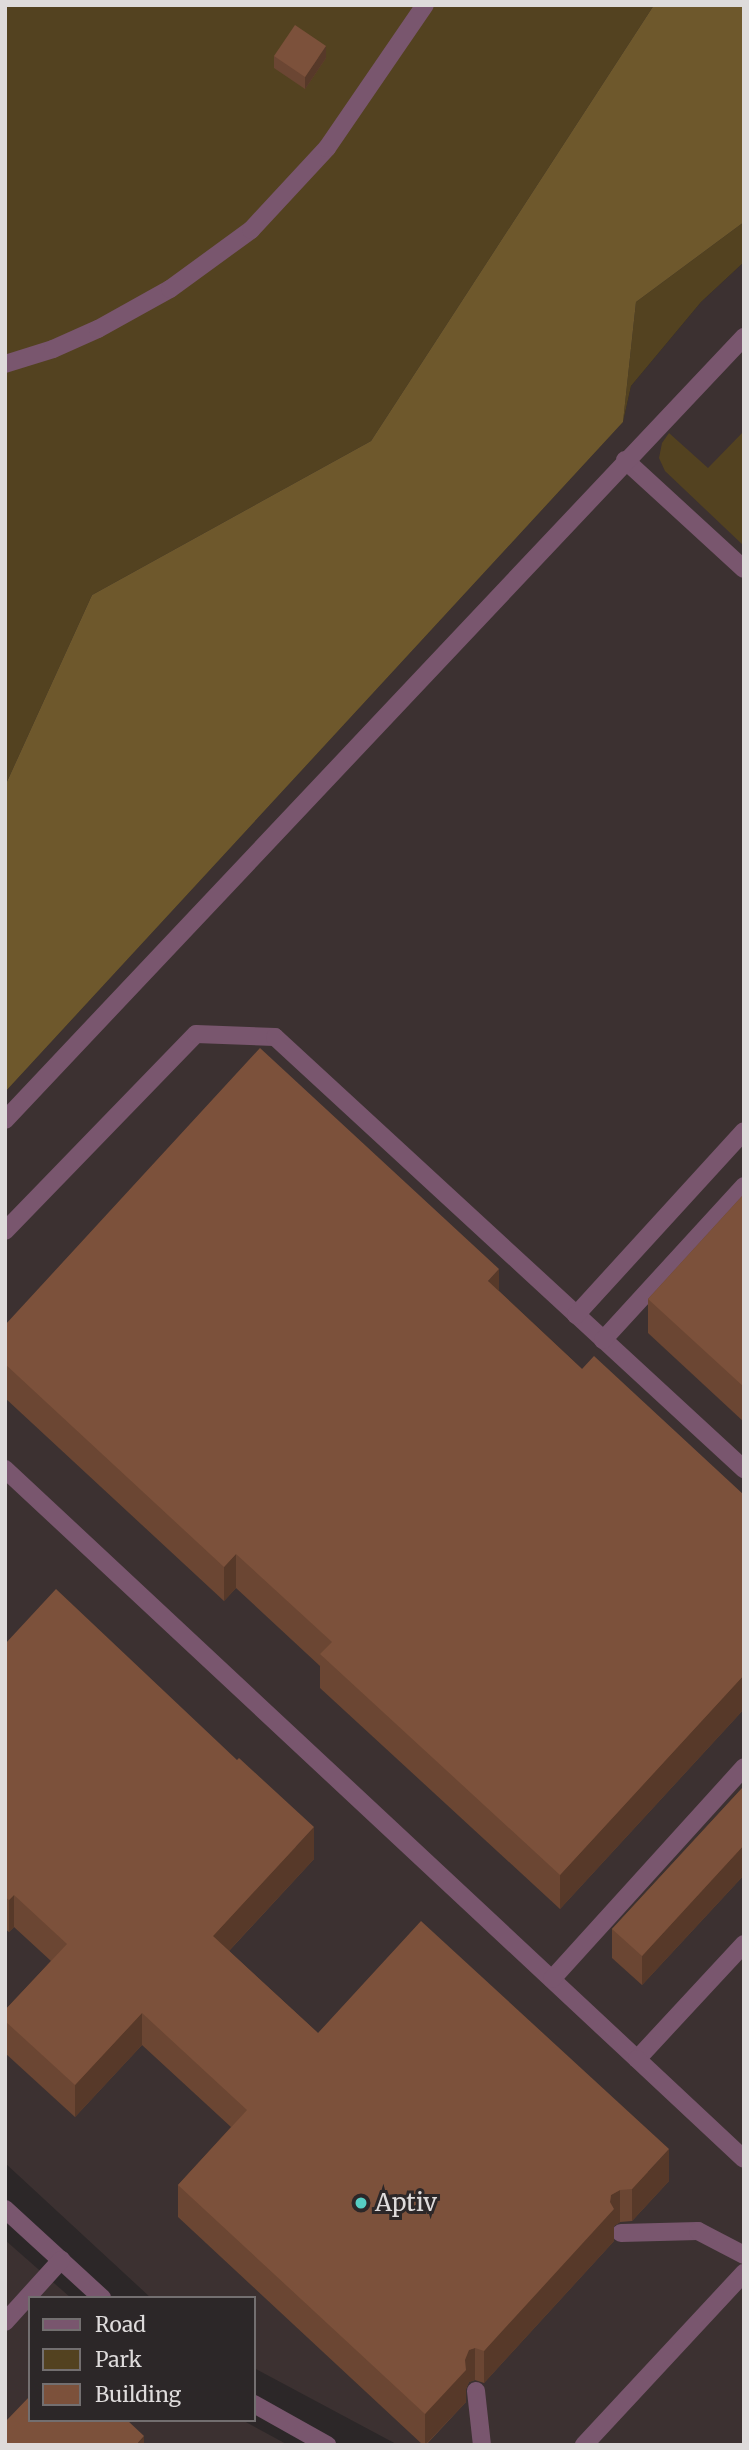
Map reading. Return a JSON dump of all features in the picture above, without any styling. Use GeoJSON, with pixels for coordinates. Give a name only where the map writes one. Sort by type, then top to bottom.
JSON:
{"type":"FeatureCollection","features":[{"type":"Feature","properties":{"kind":"street"},"geometry":{"type":"LineString","coordinates":[[5,364],[53,349],[98,329],[170,289],[251,230],[327,148],[425,5]]}},
{"type":"Feature","properties":{"kind":"street"},"geometry":{"type":"LineString","coordinates":[[5,1120],[625,460],[744,337]]}},
{"type":"Feature","properties":{"kind":"street"},"geometry":{"type":"LineString","coordinates":[[625,460],[744,569]]}},
{"type":"Feature","properties":{"kind":"street"},"geometry":{"type":"LineString","coordinates":[[5,1231],[195,1034],[275,1037],[744,1469]]}},
{"type":"Feature","properties":{"kind":"street"},"geometry":{"type":"LineString","coordinates":[[576,1315],[744,1131]]}},
{"type":"Feature","properties":{"kind":"street"},"geometry":{"type":"LineString","coordinates":[[603,1340],[744,1186]]}},
{"type":"Feature","properties":{"kind":"street"},"geometry":{"type":"LineString","coordinates":[[5,1469],[744,2159]]}},
{"type":"Feature","properties":{"kind":"street"},"geometry":{"type":"LineString","coordinates":[[552,1979],[744,1767]]}},
{"type":"Feature","properties":{"kind":"street"},"geometry":{"type":"LineString","coordinates":[[637,2059],[744,1944]]}},
{"type":"Feature","properties":{"kind":"street"},"geometry":{"type":"LineString","coordinates":[[7,2214],[100,2296]]}},
{"type":"Feature","properties":{"kind":"street"},"geometry":{"type":"LineString","coordinates":[[621,2233],[698,2231],[744,2255]]}},
{"type":"Feature","properties":{"kind":"street"},"geometry":{"type":"LineString","coordinates":[[28,2296],[61,2260]]}},
{"type":"Feature","properties":{"kind":"street"},"geometry":{"type":"LineString","coordinates":[[584,2445],[744,2273]]}},
{"type":"Feature","properties":{"kind":"street"},"geometry":{"type":"LineString","coordinates":[[5,2322],[28,2297]]}},
{"type":"Feature","properties":{"kind":"street"},"geometry":{"type":"LineString","coordinates":[[476,2391],[482,2445]]}},
{"type":"Feature","properties":{"kind":"street"},"geometry":{"type":"LineString","coordinates":[[256,2405],[327,2445]]}},
{"type":"Feature","properties":{"kind":"shaded area"},"geometry":{"type":"Polygon","coordinates":[[[654,5],[744,5],[744,222],[636,302],[623,422],[5,1092],[5,786],[92,595],[371,441],[654,5]]]}},
{"type":"Feature","properties":{"kind":"shaded area"},"geometry":{"type":"Polygon","coordinates":[[[744,262],[744,2445],[398,2445],[256,2369],[256,2296],[149,2296],[5,2163],[5,1092],[623,422],[631,386],[701,302],[744,262]]]}},
{"type":"Feature","properties":{"kind":"shaded area"},"geometry":{"type":"Polygon","coordinates":[[[5,2240],[69,2296],[28,2296],[28,2422],[246,2422],[288,2445],[5,2445],[5,2240]]]}},
{"type":"Feature","properties":{"kind":"green space"},"geometry":{"type":"Polygon","coordinates":[[[5,5],[654,5],[371,441],[92,595],[5,786],[5,5]]]}},
{"type":"Feature","properties":{"kind":"green space"},"geometry":{"type":"Polygon","coordinates":[[[744,222],[744,262],[701,302],[631,386],[623,422],[636,302],[744,222]]]}},
{"type":"Feature","properties":{"kind":"green space"},"geometry":{"type":"Polygon","coordinates":[[[744,431],[744,546],[665,471],[659,458],[662,443],[669,433],[708,468],[744,431]]]}},
{"type":"Feature","properties":{"kind":"building"},"geometry":{"type":"Polygon","coordinates":[[[295,25],[326,46],[305,77],[274,56],[295,25]]]}},
{"type":"Feature","properties":{"kind":"building"},"geometry":{"type":"Polygon","coordinates":[[[260,1048],[499,1269],[488,1281],[582,1369],[594,1356],[744,1495],[744,1675],[560,1875],[320,1654],[332,1642],[236,1554],[224,1567],[5,1364],[5,1325],[260,1048]]]}},
{"type":"Feature","properties":{"kind":"building"},"geometry":{"type":"Polygon","coordinates":[[[744,1194],[744,1387],[648,1299],[744,1194]]]}},
{"type":"Feature","properties":{"kind":"building"},"geometry":{"type":"Polygon","coordinates":[[[56,1589],[237,1760],[239,1758],[314,1827],[213,1936],[318,2033],[421,1921],[669,2149],[632,2189],[620,2190],[611,2195],[610,2202],[614,2209],[484,2351],[475,2348],[469,2350],[465,2360],[466,2370],[425,2414],[178,2185],[247,2110],[142,2013],[75,2085],[5,2021],[5,2010],[67,1944],[14,1895],[9,1900],[5,1897],[5,1644],[56,1589]]]}},
{"type":"Feature","properties":{"kind":"building"},"geometry":{"type":"Polygon","coordinates":[[[744,1786],[744,1845],[642,1956],[612,1929],[744,1786]]]}},
{"type":"Feature","properties":{"kind":"building"},"geometry":{"type":"Polygon","coordinates":[[[28,2398],[28,2422],[129,2422],[144,2436],[136,2445],[5,2445],[5,2422],[28,2398]]]}},
{"type":"Feature","properties":{"kind":"place","name":"Aptiv"},"geometry":{"type":"Point","coordinates":[361,2203]}}]}
